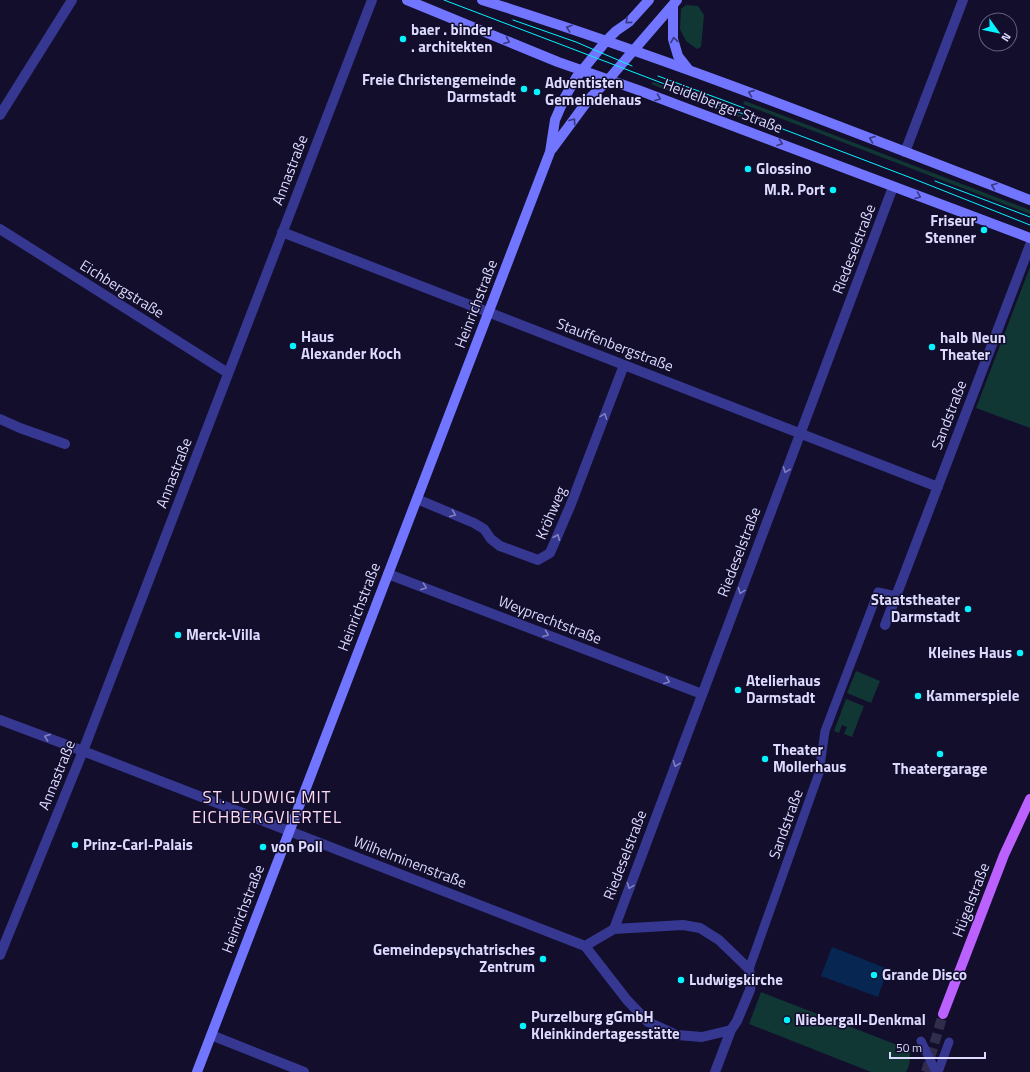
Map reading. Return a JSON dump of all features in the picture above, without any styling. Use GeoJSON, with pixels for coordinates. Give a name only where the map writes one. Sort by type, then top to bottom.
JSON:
{"type":"FeatureCollection","features":[{"type":"Feature","properties":{"kind":"main road","name":"Heidelberger Straße"},"geometry":{"type":"LineString","coordinates":[[407,0],[581,71],[1030,238]]}},
{"type":"Feature","properties":{"kind":"main road","name":"Heidelberger Straße"},"geometry":{"type":"LineString","coordinates":[[482,0],[690,70],[1030,200]]}},
{"type":"Feature","properties":{"kind":"main road","name":"Heinrichstraße"},"geometry":{"type":"LineString","coordinates":[[197,1072],[550,152],[556,120],[565,97],[581,71],[606,41],[616,31],[629,22],[648,0]]}},
{"type":"Feature","properties":{"kind":"main road","name":"Heinrichstraße"},"geometry":{"type":"LineString","coordinates":[[550,152],[589,99],[608,80],[675,2]]}},
{"type":"Feature","properties":{"kind":"main road"},"geometry":{"type":"LineString","coordinates":[[675,2],[673,39],[678,56],[690,70]]}},
{"type":"Feature","properties":{"kind":"main road","name":"Hügelstraße"},"geometry":{"type":"LineString","coordinates":[[943,1014],[1004,855],[1027,812],[1030,798]]}},
{"type":"Feature","properties":{"kind":"street"},"geometry":{"type":"LineString","coordinates":[[0,115],[72,0]]}},
{"type":"Feature","properties":{"kind":"street","name":"Annastraße"},"geometry":{"type":"LineString","coordinates":[[0,955],[83,751],[372,0]]}},
{"type":"Feature","properties":{"kind":"street"},"geometry":{"type":"LineString","coordinates":[[905,152],[963,0]]}},
{"type":"Feature","properties":{"kind":"street","name":"Riedeselstraße"},"geometry":{"type":"LineString","coordinates":[[614,928],[893,187]]}},
{"type":"Feature","properties":{"kind":"street","name":"Eichbergstraße"},"geometry":{"type":"LineString","coordinates":[[0,230],[228,373]]}},
{"type":"Feature","properties":{"kind":"street","name":"Stauffenbergstraße"},"geometry":{"type":"LineString","coordinates":[[282,232],[938,487]]}},
{"type":"Feature","properties":{"kind":"street","name":"Sandstraße"},"geometry":{"type":"LineString","coordinates":[[885,625],[1030,244]]}},
{"type":"Feature","properties":{"kind":"street","name":"Kröhweg"},"geometry":{"type":"LineString","coordinates":[[416,500],[474,523],[484,529],[500,546],[538,560],[550,553],[569,510],[624,365]]}},
{"type":"Feature","properties":{"kind":"street"},"geometry":{"type":"LineString","coordinates":[[0,419],[20,428],[65,444]]}},
{"type":"Feature","properties":{"kind":"street","name":"Weyprechtstraße"},"geometry":{"type":"LineString","coordinates":[[388,574],[702,694]]}},
{"type":"Feature","properties":{"kind":"street","name":"Sandstraße"},"geometry":{"type":"LineString","coordinates":[[749,969],[818,778],[825,731],[878,592],[896,596]]}},
{"type":"Feature","properties":{"kind":"street","name":"Wilhelminenstraße"},"geometry":{"type":"LineString","coordinates":[[0,720],[585,946]]}},
{"type":"Feature","properties":{"kind":"street"},"geometry":{"type":"LineString","coordinates":[[715,1072],[731,1030],[737,1021],[750,990],[751,983],[749,969],[718,940],[700,928],[683,925],[614,928],[585,946],[627,1000],[648,1022],[677,1035],[702,1037],[731,1030]]}},
{"type":"Feature","properties":{"kind":"street"},"geometry":{"type":"LineString","coordinates":[[211,1035],[304,1072]]}},
{"type":"Feature","properties":{"kind":"street"},"geometry":{"type":"LineString","coordinates":[[921,1041],[937,1072]]}},
{"type":"Feature","properties":{"kind":"street"},"geometry":{"type":"LineString","coordinates":[[937,1072],[949,1042]]}},
{"type":"Feature","properties":{"kind":"green space"},"geometry":{"type":"Polygon","coordinates":[[[686,5],[698,6],[704,15],[701,47],[697,49],[686,41],[680,29],[681,9],[686,5]]]}},
{"type":"Feature","properties":{"kind":"green space"},"geometry":{"type":"Polygon","coordinates":[[[653,82],[742,116],[742,118],[651,84],[653,82]]]}},
{"type":"Feature","properties":{"kind":"green space"},"geometry":{"type":"Polygon","coordinates":[[[745,101],[1030,210],[1030,214],[743,104],[745,101]]]}},
{"type":"Feature","properties":{"kind":"green space"},"geometry":{"type":"Polygon","coordinates":[[[1030,267],[1030,428],[976,408],[1030,267]]]}},
{"type":"Feature","properties":{"kind":"green space"},"geometry":{"type":"Polygon","coordinates":[[[856,671],[880,681],[871,703],[847,693],[856,671]]]}},
{"type":"Feature","properties":{"kind":"green space"},"geometry":{"type":"Polygon","coordinates":[[[846,699],[864,706],[852,737],[844,734],[847,727],[842,725],[839,733],[834,731],[846,699]]]}},
{"type":"Feature","properties":{"kind":"green space"},"geometry":{"type":"Polygon","coordinates":[[[761,992],[905,1048],[910,1053],[910,1063],[906,1072],[871,1072],[749,1024],[761,992]]]}},
{"type":"Feature","properties":{"kind":"water"},"geometry":{"type":"Polygon","coordinates":[[[832,947],[888,969],[878,997],[821,976],[832,947]]]}},
{"type":"Feature","properties":{"kind":"tunnel"},"geometry":{"type":"LineString","coordinates":[[926,1072],[943,1014]]}},
{"type":"Feature","properties":{"kind":"tram line"},"geometry":{"type":"LineString","coordinates":[[444,0],[914,179],[1030,225]]}},
{"type":"Feature","properties":{"kind":"tram line"},"geometry":{"type":"LineString","coordinates":[[513,20],[576,42],[632,66]]}},
{"type":"Feature","properties":{"kind":"tram line"},"geometry":{"type":"LineString","coordinates":[[658,76],[744,108]]}},
{"type":"Feature","properties":{"kind":"tram line"},"geometry":{"type":"LineString","coordinates":[[935,181],[1030,217]]}},
{"type":"Feature","properties":{"kind":"place","name":"baer . binder . architekten"},"geometry":{"type":"Point","coordinates":[403,39]}},
{"type":"Feature","properties":{"kind":"place","name":"Freie Christengemeinde Darmstadt"},"geometry":{"type":"Point","coordinates":[524,89]}},
{"type":"Feature","properties":{"kind":"place","name":"Adventisten Gemeindehaus"},"geometry":{"type":"Point","coordinates":[537,92]}},
{"type":"Feature","properties":{"kind":"place","name":"Glossino"},"geometry":{"type":"Point","coordinates":[748,169]}},
{"type":"Feature","properties":{"kind":"place","name":"M.R. Port"},"geometry":{"type":"Point","coordinates":[833,190]}},
{"type":"Feature","properties":{"kind":"place","name":"Friseur Stenner"},"geometry":{"type":"Point","coordinates":[984,230]}},
{"type":"Feature","properties":{"kind":"place","name":"Haus Alexander Koch"},"geometry":{"type":"Point","coordinates":[293,346]}},
{"type":"Feature","properties":{"kind":"place","name":"halb Neun Theater"},"geometry":{"type":"Point","coordinates":[932,347]}},
{"type":"Feature","properties":{"kind":"place","name":"Staatstheater Darmstadt"},"geometry":{"type":"Point","coordinates":[968,609]}},
{"type":"Feature","properties":{"kind":"place","name":"Merck-Villa"},"geometry":{"type":"Point","coordinates":[178,635]}},
{"type":"Feature","properties":{"kind":"place","name":"Kleines Haus"},"geometry":{"type":"Point","coordinates":[1020,653]}},
{"type":"Feature","properties":{"kind":"place","name":"Atelierhaus Darmstadt"},"geometry":{"type":"Point","coordinates":[738,690]}},
{"type":"Feature","properties":{"kind":"place","name":"Kammerspiele"},"geometry":{"type":"Point","coordinates":[918,696]}},
{"type":"Feature","properties":{"kind":"place","name":"Theatergarage"},"geometry":{"type":"Point","coordinates":[940,754]}},
{"type":"Feature","properties":{"kind":"place","name":"Theater Mollerhaus"},"geometry":{"type":"Point","coordinates":[765,759]}},
{"type":"Feature","properties":{"kind":"place","name":"Prinz-Carl-Palais"},"geometry":{"type":"Point","coordinates":[75,845]}},
{"type":"Feature","properties":{"kind":"place","name":"von Poll"},"geometry":{"type":"Point","coordinates":[263,847]}},
{"type":"Feature","properties":{"kind":"place","name":"Gemeindepsychatrisches Zentrum"},"geometry":{"type":"Point","coordinates":[543,959]}},
{"type":"Feature","properties":{"kind":"place","name":"Grande Disco"},"geometry":{"type":"Point","coordinates":[874,975]}},
{"type":"Feature","properties":{"kind":"place","name":"Ludwigskirche"},"geometry":{"type":"Point","coordinates":[681,980]}},
{"type":"Feature","properties":{"kind":"place","name":"Niebergall-Denkmal"},"geometry":{"type":"Point","coordinates":[787,1020]}},
{"type":"Feature","properties":{"kind":"place","name":"Purzelburg gGmbH Kleinkindertagesstätte"},"geometry":{"type":"Point","coordinates":[523,1026]}},
{"type":"Feature","properties":{"kind":"district","name":"ST. LUDWIG MIT EICHBERGVIERTEL"},"geometry":{"type":"Point","coordinates":[267,807]}}]}
